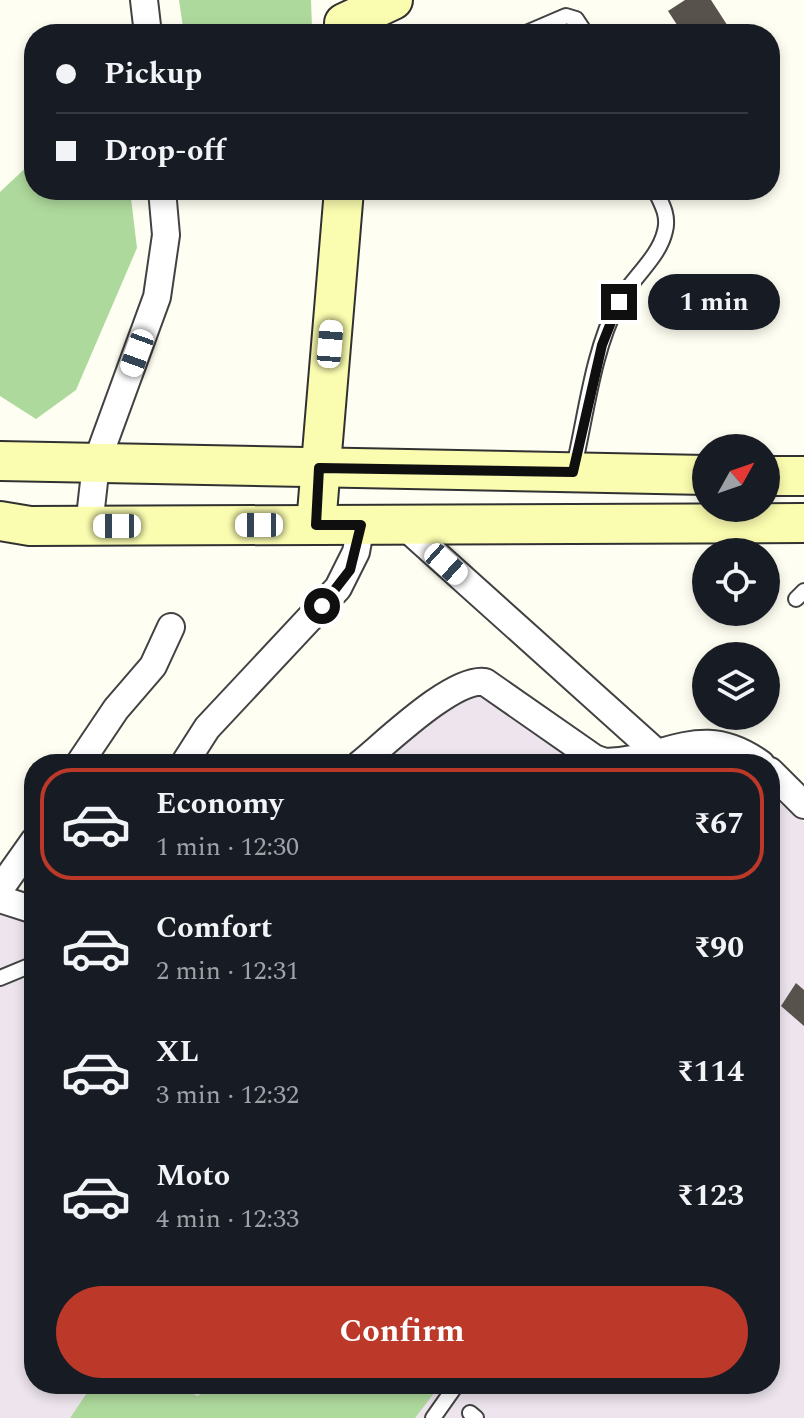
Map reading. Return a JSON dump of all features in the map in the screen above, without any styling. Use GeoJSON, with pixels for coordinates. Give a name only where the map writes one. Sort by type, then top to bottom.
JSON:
{"type":"FeatureCollection","features":[{"type":"Feature","properties":{"kind":"main road"},"geometry":{"type":"LineString","coordinates":[[344,19],[393,0]]}},
{"type":"Feature","properties":{"kind":"main road"},"geometry":{"type":"LineString","coordinates":[[316,525],[343,200]]}},
{"type":"Feature","properties":{"kind":"main road"},"geometry":{"type":"LineString","coordinates":[[0,461],[692,475]]}},
{"type":"Feature","properties":{"kind":"main road"},"geometry":{"type":"LineString","coordinates":[[780,476],[804,476]]}},
{"type":"Feature","properties":{"kind":"main road"},"geometry":{"type":"LineString","coordinates":[[0,521],[30,526],[401,523],[733,538],[804,523]]}},
{"type":"Feature","properties":{"kind":"street"},"geometry":{"type":"LineString","coordinates":[[144,0],[147,24]]}},
{"type":"Feature","properties":{"kind":"street"},"geometry":{"type":"LineString","coordinates":[[89,526],[96,464],[157,297],[166,235],[163,200]]}},
{"type":"Feature","properties":{"kind":"street"},"geometry":{"type":"LineString","coordinates":[[401,523],[657,753]]}},
{"type":"Feature","properties":{"kind":"street"},"geometry":{"type":"LineString","coordinates":[[190,754],[207,728],[338,588],[356,552],[361,525]]}},
{"type":"Feature","properties":{"kind":"street"},"geometry":{"type":"LineString","coordinates":[[86,754],[116,709],[153,666],[171,627]]}},
{"type":"Feature","properties":{"kind":"street"},"geometry":{"type":"LineString","coordinates":[[373,754],[447,695],[475,681],[485,682],[588,754]]}},
{"type":"Feature","properties":{"kind":"street"},"geometry":{"type":"LineString","coordinates":[[652,754],[716,742],[747,754]]}},
{"type":"Feature","properties":{"kind":"street"},"geometry":{"type":"LineString","coordinates":[[780,781],[804,805]]}},
{"type":"Feature","properties":{"kind":"street"},"geometry":{"type":"LineString","coordinates":[[0,889],[24,855]]}},
{"type":"Feature","properties":{"kind":"street"},"geometry":{"type":"LineString","coordinates":[[0,899],[24,907]]}},
{"type":"Feature","properties":{"kind":"lane"},"geometry":{"type":"LineString","coordinates":[[547,24],[566,16],[576,19],[579,24]]}},
{"type":"Feature","properties":{"kind":"lane"},"geometry":{"type":"LineString","coordinates":[[573,472],[608,326],[619,302],[662,240],[666,228],[666,213],[660,200]]}},
{"type":"Feature","properties":{"kind":"lane"},"geometry":{"type":"LineString","coordinates":[[0,978],[24,968]]}},
{"type":"Feature","properties":{"kind":"lane"},"geometry":{"type":"LineString","coordinates":[[433,1418],[450,1394]]}},
{"type":"Feature","properties":{"kind":"shaded area"},"geometry":{"type":"Polygon","coordinates":[[[479,682],[573,754],[389,754],[479,682]]]}},
{"type":"Feature","properties":{"kind":"shaded area"},"geometry":{"type":"Polygon","coordinates":[[[780,800],[804,822],[804,1418],[0,1418],[0,910],[24,918],[24,1394],[780,1394],[780,800]]]}},
{"type":"Feature","properties":{"kind":"green space"},"geometry":{"type":"Polygon","coordinates":[[[179,0],[311,0],[312,24],[183,24],[179,0]]]}},
{"type":"Feature","properties":{"kind":"green space"},"geometry":{"type":"Polygon","coordinates":[[[24,169],[24,200],[131,200],[137,248],[76,390],[36,419],[0,396],[0,192],[24,169]]]}},
{"type":"Feature","properties":{"kind":"green space"},"geometry":{"type":"Polygon","coordinates":[[[86,1394],[433,1394],[415,1418],[70,1418],[86,1394]]]}},
{"type":"Feature","properties":{"kind":"building"},"geometry":{"type":"Polygon","coordinates":[[[685,0],[711,0],[727,24],[676,24],[668,11],[685,0]]]}},
{"type":"Feature","properties":{"kind":"building"},"geometry":{"type":"Polygon","coordinates":[[[796,983],[804,990],[804,1026],[781,1006],[796,983]]]}},
{"type":"Feature","properties":{"kind":"route"},"geometry":{"type":"LineString","coordinates":[[322,606],[350,570],[361,525],[316,525],[319,468],[573,472],[602,345],[619,302]]}}]}
